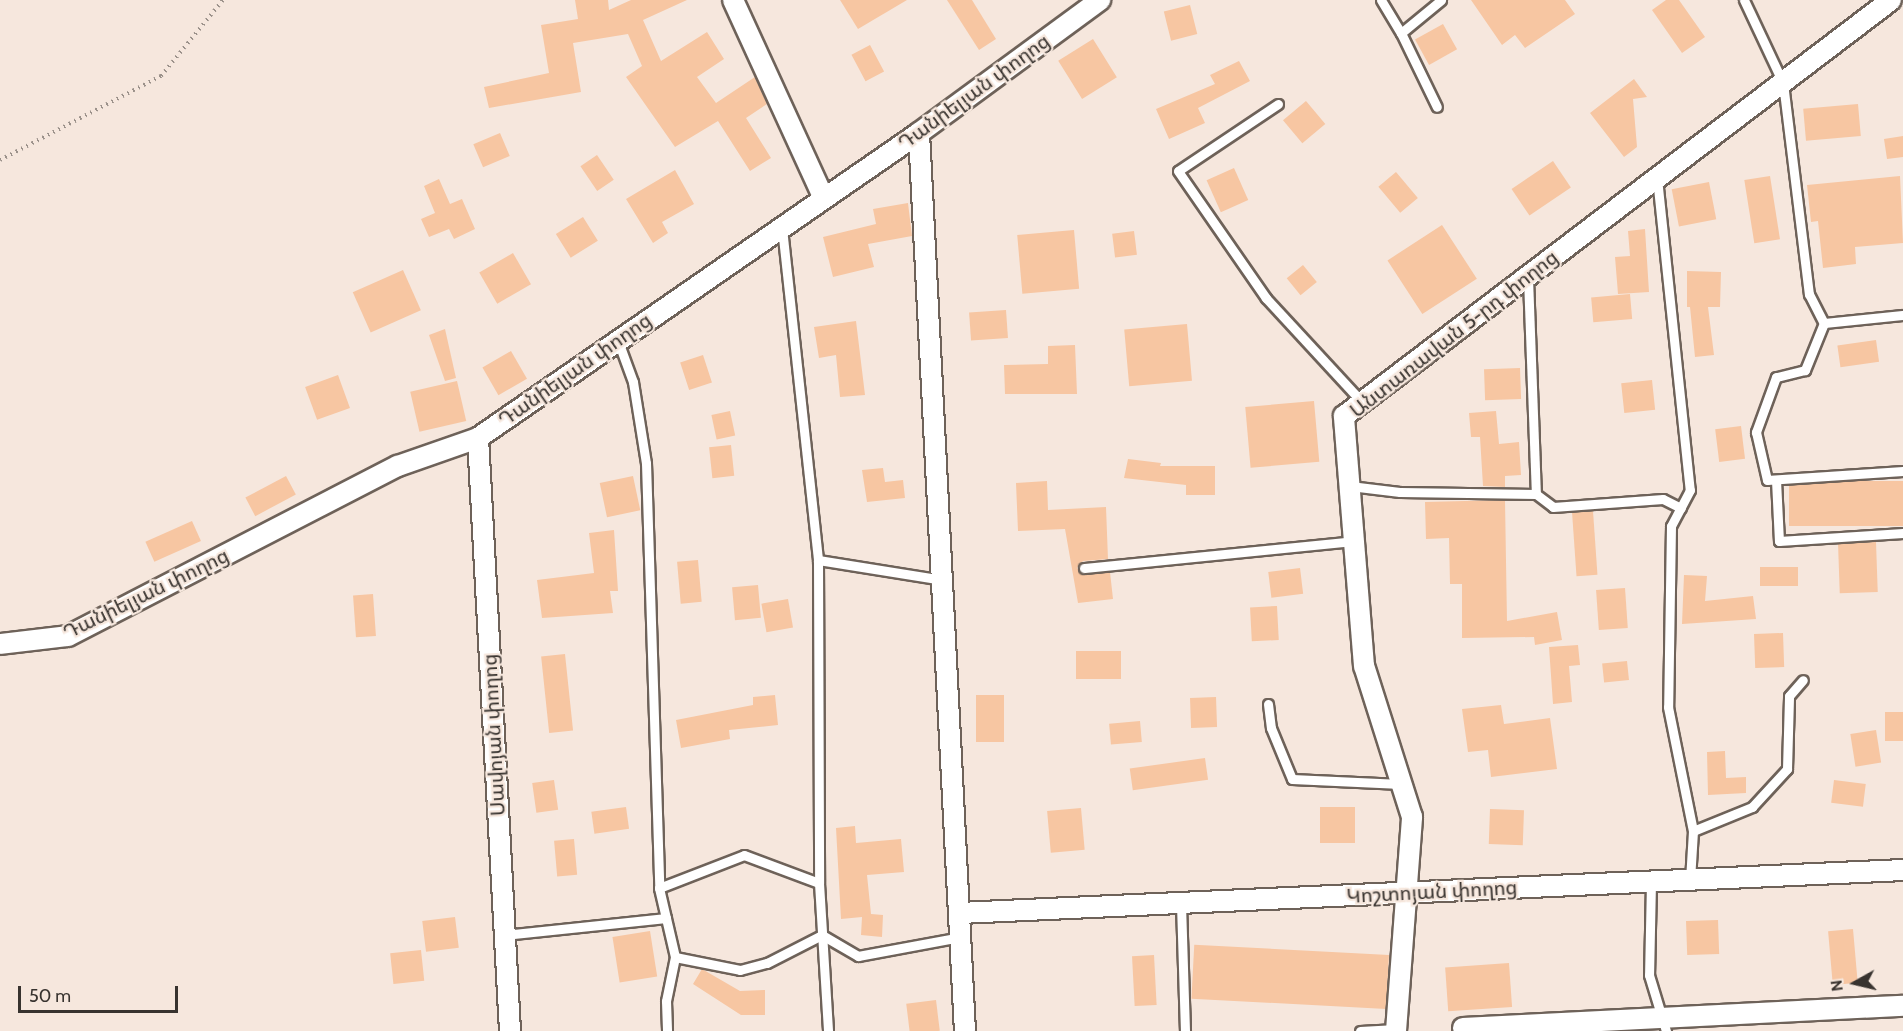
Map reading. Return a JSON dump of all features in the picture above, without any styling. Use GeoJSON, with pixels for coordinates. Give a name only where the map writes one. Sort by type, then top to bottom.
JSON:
{"type":"FeatureCollection","features":[{"type":"Feature","properties":{"kind":"street"},"geometry":{"type":"LineString","coordinates":[[733,0],[823,197]]}},
{"type":"Feature","properties":{"kind":"street","name":"Դանիելյան փողոց"},"geometry":{"type":"LineString","coordinates":[[0,644],[68,636],[398,466],[478,438],[823,197],[919,133],[1101,0]]}},
{"type":"Feature","properties":{"kind":"street","name":"Անտառավան 5-րդ փողոց"},"geometry":{"type":"LineString","coordinates":[[1396,1030],[1409,893],[1412,817],[1364,666],[1344,416],[1892,0]]}},
{"type":"Feature","properties":{"kind":"street"},"geometry":{"type":"LineString","coordinates":[[919,133],[966,1031]]}},
{"type":"Feature","properties":{"kind":"street","name":"Սավոյան փողոց"},"geometry":{"type":"LineString","coordinates":[[478,438],[510,1031]]}},
{"type":"Feature","properties":{"kind":"street","name":"Կոշտոյան փողոց"},"geometry":{"type":"LineString","coordinates":[[960,913],[1903,870]]}},
{"type":"Feature","properties":{"kind":"street"},"geometry":{"type":"LineString","coordinates":[[1463,1028],[1665,1026],[1903,1006]]}},
{"type":"Feature","properties":{"kind":"lane"},"geometry":{"type":"LineString","coordinates":[[1381,0],[1401,33],[1437,107]]}},
{"type":"Feature","properties":{"kind":"lane"},"geometry":{"type":"LineString","coordinates":[[1401,33],[1441,0]]}},
{"type":"Feature","properties":{"kind":"lane"},"geometry":{"type":"LineString","coordinates":[[1744,0],[1783,83],[1809,294],[1824,323],[1805,369],[1776,377],[1756,432],[1767,480],[1903,471]]}},
{"type":"Feature","properties":{"kind":"lane"},"geometry":{"type":"LineString","coordinates":[[1278,104],[1178,171],[1266,298],[1362,402]]}},
{"type":"Feature","properties":{"kind":"lane"},"geometry":{"type":"LineString","coordinates":[[1657,178],[1690,490],[1671,526],[1668,707],[1693,831],[1690,880]]}},
{"type":"Feature","properties":{"kind":"lane"},"geometry":{"type":"LineString","coordinates":[[782,226],[818,560],[819,883],[828,1031]]}},
{"type":"Feature","properties":{"kind":"lane"},"geometry":{"type":"LineString","coordinates":[[1528,277],[1536,494]]}},
{"type":"Feature","properties":{"kind":"lane"},"geometry":{"type":"LineString","coordinates":[[1824,323],[1903,315]]}},
{"type":"Feature","properties":{"kind":"lane"},"geometry":{"type":"LineString","coordinates":[[618,340],[633,382],[646,463],[659,888],[675,957],[666,1001],[667,1031]]}},
{"type":"Feature","properties":{"kind":"lane"},"geometry":{"type":"LineString","coordinates":[[1776,480],[1779,541],[1903,533]]}},
{"type":"Feature","properties":{"kind":"lane"},"geometry":{"type":"LineString","coordinates":[[1350,486],[1400,492],[1536,494],[1553,507],[1663,499],[1681,508]]}},
{"type":"Feature","properties":{"kind":"lane"},"geometry":{"type":"LineString","coordinates":[[1084,568],[1354,541]]}},
{"type":"Feature","properties":{"kind":"lane"},"geometry":{"type":"LineString","coordinates":[[818,560],[943,580]]}},
{"type":"Feature","properties":{"kind":"lane"},"geometry":{"type":"LineString","coordinates":[[1693,831],[1752,807],[1787,769],[1789,696],[1803,680]]}},
{"type":"Feature","properties":{"kind":"lane"},"geometry":{"type":"LineString","coordinates":[[1268,704],[1271,728],[1292,779],[1401,784]]}},
{"type":"Feature","properties":{"kind":"lane"},"geometry":{"type":"LineString","coordinates":[[659,888],[744,855],[819,883]]}},
{"type":"Feature","properties":{"kind":"lane"},"geometry":{"type":"LineString","coordinates":[[1651,882],[1649,975],[1665,1026]]}},
{"type":"Feature","properties":{"kind":"lane"},"geometry":{"type":"LineString","coordinates":[[1181,904],[1185,1031]]}},
{"type":"Feature","properties":{"kind":"lane"},"geometry":{"type":"LineString","coordinates":[[504,935],[666,918]]}},
{"type":"Feature","properties":{"kind":"lane"},"geometry":{"type":"LineString","coordinates":[[822,935],[858,956],[962,938]]}},
{"type":"Feature","properties":{"kind":"lane"},"geometry":{"type":"LineString","coordinates":[[675,957],[740,970],[767,963],[822,935]]}},
{"type":"Feature","properties":{"kind":"lane"},"geometry":{"type":"LineString","coordinates":[[1359,1031],[1396,1030]]}},
{"type":"Feature","properties":{"kind":"path"},"geometry":{"type":"LineString","coordinates":[[0,160],[161,76],[223,0]]}},
{"type":"Feature","properties":{"kind":"building"},"geometry":{"type":"Polygon","coordinates":[[[575,0],[608,0],[609,10],[631,0],[687,0],[643,20],[661,61],[707,32],[724,59],[697,77],[716,103],[755,77],[767,104],[746,118],[771,158],[750,171],[718,121],[675,147],[626,77],[642,66],[628,34],[573,43],[581,92],[489,108],[484,87],[549,73],[541,25],[578,19],[575,0]]]}},
{"type":"Feature","properties":{"kind":"building"},"geometry":{"type":"Polygon","coordinates":[[[840,0],[907,0],[858,29],[840,0]]]}},
{"type":"Feature","properties":{"kind":"building"},"geometry":{"type":"Polygon","coordinates":[[[947,0],[972,0],[996,39],[979,50],[947,0]]]}},
{"type":"Feature","properties":{"kind":"building"},"geometry":{"type":"Polygon","coordinates":[[[1471,0],[1565,0],[1575,14],[1525,48],[1515,35],[1502,45],[1471,0]]]}},
{"type":"Feature","properties":{"kind":"building"},"geometry":{"type":"Polygon","coordinates":[[[1666,0],[1679,0],[1705,37],[1682,53],[1652,10],[1666,0]]]}},
{"type":"Feature","properties":{"kind":"building"},"geometry":{"type":"Polygon","coordinates":[[[1190,5],[1197,34],[1171,41],[1164,12],[1190,5]]]}},
{"type":"Feature","properties":{"kind":"building"},"geometry":{"type":"Polygon","coordinates":[[[1443,24],[1457,49],[1429,65],[1415,40],[1443,24]]]}},
{"type":"Feature","properties":{"kind":"building"},"geometry":{"type":"Polygon","coordinates":[[[1093,39],[1117,77],[1082,99],[1058,61],[1093,39]]]}},
{"type":"Feature","properties":{"kind":"building"},"geometry":{"type":"Polygon","coordinates":[[[870,45],[884,71],[866,81],[851,55],[870,45]]]}},
{"type":"Feature","properties":{"kind":"building"},"geometry":{"type":"Polygon","coordinates":[[[1239,61],[1250,81],[1198,108],[1205,123],[1169,139],[1156,109],[1215,84],[1210,75],[1239,61]]]}},
{"type":"Feature","properties":{"kind":"building"},"geometry":{"type":"Polygon","coordinates":[[[1634,79],[1647,97],[1633,99],[1637,147],[1624,157],[1590,113],[1634,79]]]}},
{"type":"Feature","properties":{"kind":"building"},"geometry":{"type":"Polygon","coordinates":[[[1306,101],[1325,124],[1302,143],[1283,120],[1306,101]]]}},
{"type":"Feature","properties":{"kind":"building"},"geometry":{"type":"Polygon","coordinates":[[[1858,104],[1861,136],[1806,141],[1803,109],[1858,104]]]}},
{"type":"Feature","properties":{"kind":"building"},"geometry":{"type":"Polygon","coordinates":[[[500,133],[510,156],[483,167],[473,144],[500,133]]]}},
{"type":"Feature","properties":{"kind":"building"},"geometry":{"type":"Polygon","coordinates":[[[1903,136],[1903,157],[1887,159],[1884,139],[1903,136]]]}},
{"type":"Feature","properties":{"kind":"building"},"geometry":{"type":"Polygon","coordinates":[[[597,155],[614,180],[597,191],[580,166],[597,155]]]}},
{"type":"Feature","properties":{"kind":"building"},"geometry":{"type":"Polygon","coordinates":[[[1553,161],[1571,188],[1529,215],[1512,189],[1553,161]]]}},
{"type":"Feature","properties":{"kind":"building"},"geometry":{"type":"Polygon","coordinates":[[[1234,168],[1248,200],[1221,212],[1207,180],[1234,168]]]}},
{"type":"Feature","properties":{"kind":"building"},"geometry":{"type":"Polygon","coordinates":[[[675,170],[694,204],[662,222],[668,233],[653,243],[626,199],[675,170]]]}},
{"type":"Feature","properties":{"kind":"building"},"geometry":{"type":"Polygon","coordinates":[[[1396,172],[1418,198],[1400,213],[1378,187],[1396,172]]]}},
{"type":"Feature","properties":{"kind":"building"},"geometry":{"type":"Polygon","coordinates":[[[1770,176],[1780,239],[1754,243],[1744,180],[1770,176]]]}},
{"type":"Feature","properties":{"kind":"building"},"geometry":{"type":"Polygon","coordinates":[[[1900,176],[1903,243],[1855,247],[1856,264],[1823,268],[1818,221],[1811,222],[1807,185],[1900,176]]]}},
{"type":"Feature","properties":{"kind":"building"},"geometry":{"type":"Polygon","coordinates":[[[439,179],[450,204],[462,199],[475,229],[454,239],[449,229],[429,237],[421,219],[435,213],[424,186],[439,179]]]}},
{"type":"Feature","properties":{"kind":"building"},"geometry":{"type":"Polygon","coordinates":[[[1709,182],[1716,219],[1679,227],[1672,189],[1709,182]]]}},
{"type":"Feature","properties":{"kind":"building"},"geometry":{"type":"Polygon","coordinates":[[[908,203],[912,236],[868,244],[874,267],[833,277],[823,237],[876,224],[873,209],[908,203]]]}},
{"type":"Feature","properties":{"kind":"building"},"geometry":{"type":"Polygon","coordinates":[[[583,217],[598,241],[571,258],[556,234],[583,217]]]}},
{"type":"Feature","properties":{"kind":"building"},"geometry":{"type":"Polygon","coordinates":[[[1442,225],[1477,279],[1422,314],[1387,260],[1442,225]]]}},
{"type":"Feature","properties":{"kind":"building"},"geometry":{"type":"Polygon","coordinates":[[[1645,229],[1649,292],[1618,294],[1615,257],[1630,256],[1628,231],[1645,229]]]}},
{"type":"Feature","properties":{"kind":"building"},"geometry":{"type":"Polygon","coordinates":[[[1074,230],[1079,289],[1022,294],[1017,235],[1074,230]]]}},
{"type":"Feature","properties":{"kind":"building"},"geometry":{"type":"Polygon","coordinates":[[[1134,231],[1137,255],[1115,258],[1112,234],[1134,231]]]}},
{"type":"Feature","properties":{"kind":"building"},"geometry":{"type":"Polygon","coordinates":[[[513,253],[531,284],[497,304],[479,272],[513,253]]]}},
{"type":"Feature","properties":{"kind":"building"},"geometry":{"type":"Polygon","coordinates":[[[1303,265],[1317,282],[1301,295],[1287,278],[1303,265]]]}},
{"type":"Feature","properties":{"kind":"building"},"geometry":{"type":"Polygon","coordinates":[[[403,270],[421,310],[371,333],[353,292],[403,270]]]}},
{"type":"Feature","properties":{"kind":"building"},"geometry":{"type":"Polygon","coordinates":[[[1687,271],[1721,272],[1720,307],[1708,307],[1714,355],[1695,357],[1690,307],[1687,307],[1687,271]]]}},
{"type":"Feature","properties":{"kind":"building"},"geometry":{"type":"Polygon","coordinates":[[[1630,294],[1632,319],[1593,322],[1591,297],[1630,294]]]}},
{"type":"Feature","properties":{"kind":"building"},"geometry":{"type":"Polygon","coordinates":[[[1006,310],[1008,338],[971,341],[969,313],[1006,310]]]}},
{"type":"Feature","properties":{"kind":"building"},"geometry":{"type":"Polygon","coordinates":[[[856,321],[865,395],[840,397],[836,355],[819,358],[814,327],[856,321]]]}},
{"type":"Feature","properties":{"kind":"building"},"geometry":{"type":"Polygon","coordinates":[[[1187,324],[1192,381],[1129,386],[1124,329],[1187,324]]]}},
{"type":"Feature","properties":{"kind":"building"},"geometry":{"type":"Polygon","coordinates":[[[445,329],[456,378],[445,381],[429,335],[445,329]]]}},
{"type":"Feature","properties":{"kind":"building"},"geometry":{"type":"Polygon","coordinates":[[[1876,340],[1879,362],[1840,367],[1837,345],[1876,340]]]}},
{"type":"Feature","properties":{"kind":"building"},"geometry":{"type":"Polygon","coordinates":[[[1075,345],[1077,394],[1005,394],[1004,365],[1048,364],[1048,346],[1075,345]]]}},
{"type":"Feature","properties":{"kind":"building"},"geometry":{"type":"Polygon","coordinates":[[[511,351],[527,379],[498,395],[482,368],[511,351]]]}},
{"type":"Feature","properties":{"kind":"building"},"geometry":{"type":"Polygon","coordinates":[[[703,355],[712,383],[689,390],[680,362],[703,355]]]}},
{"type":"Feature","properties":{"kind":"building"},"geometry":{"type":"Polygon","coordinates":[[[1520,368],[1521,399],[1485,400],[1484,369],[1520,368]]]}},
{"type":"Feature","properties":{"kind":"building"},"geometry":{"type":"Polygon","coordinates":[[[338,375],[350,408],[317,420],[305,387],[338,375]]]}},
{"type":"Feature","properties":{"kind":"building"},"geometry":{"type":"Polygon","coordinates":[[[1652,380],[1655,410],[1624,413],[1621,383],[1652,380]]]}},
{"type":"Feature","properties":{"kind":"building"},"geometry":{"type":"Polygon","coordinates":[[[457,381],[466,421],[419,432],[410,392],[457,381]]]}},
{"type":"Feature","properties":{"kind":"building"},"geometry":{"type":"Polygon","coordinates":[[[1314,401],[1319,462],[1251,468],[1245,407],[1314,401]]]}},
{"type":"Feature","properties":{"kind":"building"},"geometry":{"type":"Polygon","coordinates":[[[730,411],[735,435],[717,439],[711,415],[730,411]]]}},
{"type":"Feature","properties":{"kind":"building"},"geometry":{"type":"Polygon","coordinates":[[[1496,411],[1499,444],[1519,442],[1521,475],[1505,476],[1505,487],[1483,486],[1480,437],[1471,437],[1469,413],[1496,411]]]}},
{"type":"Feature","properties":{"kind":"building"},"geometry":{"type":"Polygon","coordinates":[[[1741,426],[1745,459],[1719,462],[1715,429],[1741,426]]]}},
{"type":"Feature","properties":{"kind":"building"},"geometry":{"type":"Polygon","coordinates":[[[731,445],[734,476],[712,478],[709,447],[731,445]]]}},
{"type":"Feature","properties":{"kind":"building"},"geometry":{"type":"Polygon","coordinates":[[[1128,459],[1161,463],[1160,466],[1215,466],[1215,495],[1186,495],[1186,485],[1124,478],[1128,459]]]}},
{"type":"Feature","properties":{"kind":"building"},"geometry":{"type":"Polygon","coordinates":[[[883,468],[885,482],[903,480],[905,498],[867,502],[862,470],[883,468]]]}},
{"type":"Feature","properties":{"kind":"building"},"geometry":{"type":"Polygon","coordinates":[[[286,476],[296,495],[255,516],[245,498],[286,476]]]}},
{"type":"Feature","properties":{"kind":"building"},"geometry":{"type":"Polygon","coordinates":[[[633,476],[640,510],[607,517],[600,483],[633,476]]]}},
{"type":"Feature","properties":{"kind":"building"},"geometry":{"type":"Polygon","coordinates":[[[1047,481],[1048,510],[1106,507],[1108,559],[1083,561],[1077,568],[1084,575],[1110,572],[1113,599],[1078,603],[1065,529],[1018,531],[1016,483],[1047,481]]]}},
{"type":"Feature","properties":{"kind":"building"},"geometry":{"type":"Polygon","coordinates":[[[1789,481],[1903,481],[1903,526],[1789,526],[1789,481]]]}},
{"type":"Feature","properties":{"kind":"building"},"geometry":{"type":"Polygon","coordinates":[[[1505,500],[1507,621],[1557,612],[1562,640],[1535,645],[1534,637],[1462,638],[1462,584],[1450,584],[1449,538],[1426,539],[1425,502],[1505,500]]]}},
{"type":"Feature","properties":{"kind":"building"},"geometry":{"type":"Polygon","coordinates":[[[1593,511],[1597,575],[1577,576],[1572,512],[1593,511]]]}},
{"type":"Feature","properties":{"kind":"building"},"geometry":{"type":"Polygon","coordinates":[[[192,521],[201,541],[154,562],[145,542],[192,521]]]}},
{"type":"Feature","properties":{"kind":"building"},"geometry":{"type":"Polygon","coordinates":[[[614,530],[618,591],[610,591],[613,613],[542,618],[537,580],[594,573],[589,533],[614,530]]]}},
{"type":"Feature","properties":{"kind":"building"},"geometry":{"type":"Polygon","coordinates":[[[1876,542],[1878,592],[1840,593],[1838,543],[1876,542]]]}},
{"type":"Feature","properties":{"kind":"building"},"geometry":{"type":"Polygon","coordinates":[[[698,560],[702,602],[681,604],[677,562],[698,560]]]}},
{"type":"Feature","properties":{"kind":"building"},"geometry":{"type":"Polygon","coordinates":[[[1760,567],[1798,567],[1798,586],[1760,586],[1760,567]]]}},
{"type":"Feature","properties":{"kind":"building"},"geometry":{"type":"Polygon","coordinates":[[[1300,568],[1303,594],[1271,598],[1268,572],[1300,568]]]}},
{"type":"Feature","properties":{"kind":"building"},"geometry":{"type":"Polygon","coordinates":[[[1684,575],[1707,576],[1705,601],[1753,596],[1756,619],[1682,624],[1684,575]]]}},
{"type":"Feature","properties":{"kind":"building"},"geometry":{"type":"Polygon","coordinates":[[[758,585],[761,618],[735,620],[732,587],[758,585]]]}},
{"type":"Feature","properties":{"kind":"building"},"geometry":{"type":"Polygon","coordinates":[[[1625,588],[1628,628],[1599,630],[1596,590],[1625,588]]]}},
{"type":"Feature","properties":{"kind":"building"},"geometry":{"type":"Polygon","coordinates":[[[373,594],[376,636],[356,637],[353,595],[373,594]]]}},
{"type":"Feature","properties":{"kind":"building"},"geometry":{"type":"Polygon","coordinates":[[[788,599],[793,628],[766,632],[761,604],[788,599]]]}},
{"type":"Feature","properties":{"kind":"building"},"geometry":{"type":"Polygon","coordinates":[[[1277,606],[1279,640],[1252,641],[1250,607],[1277,606]]]}},
{"type":"Feature","properties":{"kind":"building"},"geometry":{"type":"Polygon","coordinates":[[[1783,633],[1784,667],[1755,668],[1754,634],[1783,633]]]}},
{"type":"Feature","properties":{"kind":"building"},"geometry":{"type":"Polygon","coordinates":[[[1578,645],[1580,665],[1569,666],[1572,702],[1553,704],[1549,647],[1578,645]]]}},
{"type":"Feature","properties":{"kind":"building"},"geometry":{"type":"Polygon","coordinates":[[[1076,651],[1121,651],[1121,679],[1076,679],[1076,651]]]}},
{"type":"Feature","properties":{"kind":"building"},"geometry":{"type":"Polygon","coordinates":[[[565,654],[573,731],[549,733],[541,657],[565,654]]]}},
{"type":"Feature","properties":{"kind":"building"},"geometry":{"type":"Polygon","coordinates":[[[1627,661],[1629,680],[1604,683],[1602,664],[1627,661]]]}},
{"type":"Feature","properties":{"kind":"building"},"geometry":{"type":"Polygon","coordinates":[[[775,695],[778,725],[729,730],[730,739],[681,748],[676,720],[753,705],[753,697],[775,695]]]}},
{"type":"Feature","properties":{"kind":"building"},"geometry":{"type":"Polygon","coordinates":[[[976,695],[1004,695],[1004,742],[976,742],[976,695]]]}},
{"type":"Feature","properties":{"kind":"building"},"geometry":{"type":"Polygon","coordinates":[[[1216,697],[1217,727],[1191,728],[1190,698],[1216,697]]]}},
{"type":"Feature","properties":{"kind":"building"},"geometry":{"type":"Polygon","coordinates":[[[1501,705],[1504,724],[1550,718],[1557,769],[1491,777],[1488,750],[1468,752],[1462,709],[1501,705]]]}},
{"type":"Feature","properties":{"kind":"building"},"geometry":{"type":"Polygon","coordinates":[[[1885,712],[1903,712],[1903,741],[1885,741],[1885,712]]]}},
{"type":"Feature","properties":{"kind":"building"},"geometry":{"type":"Polygon","coordinates":[[[1140,721],[1142,742],[1111,745],[1109,724],[1140,721]]]}},
{"type":"Feature","properties":{"kind":"building"},"geometry":{"type":"Polygon","coordinates":[[[1876,730],[1881,763],[1855,767],[1850,734],[1876,730]]]}},
{"type":"Feature","properties":{"kind":"building"},"geometry":{"type":"Polygon","coordinates":[[[1725,751],[1726,778],[1746,777],[1746,793],[1708,795],[1707,752],[1725,751]]]}},
{"type":"Feature","properties":{"kind":"building"},"geometry":{"type":"Polygon","coordinates":[[[1205,758],[1208,780],[1133,790],[1130,769],[1205,758]]]}},
{"type":"Feature","properties":{"kind":"building"},"geometry":{"type":"Polygon","coordinates":[[[554,780],[558,810],[536,813],[532,783],[554,780]]]}},
{"type":"Feature","properties":{"kind":"building"},"geometry":{"type":"Polygon","coordinates":[[[1834,780],[1866,784],[1863,807],[1831,803],[1834,780]]]}},
{"type":"Feature","properties":{"kind":"building"},"geometry":{"type":"Polygon","coordinates":[[[626,807],[629,829],[594,834],[591,812],[626,807]]]}},
{"type":"Feature","properties":{"kind":"building"},"geometry":{"type":"Polygon","coordinates":[[[1320,807],[1355,807],[1355,843],[1320,843],[1320,807]]]}},
{"type":"Feature","properties":{"kind":"building"},"geometry":{"type":"Polygon","coordinates":[[[1081,808],[1085,850],[1051,853],[1047,811],[1081,808]]]}},
{"type":"Feature","properties":{"kind":"building"},"geometry":{"type":"Polygon","coordinates":[[[1490,809],[1524,810],[1523,845],[1489,844],[1490,809]]]}},
{"type":"Feature","properties":{"kind":"building"},"geometry":{"type":"Polygon","coordinates":[[[855,826],[856,843],[901,839],[904,872],[867,875],[871,914],[883,915],[882,937],[861,935],[862,917],[841,919],[836,828],[855,826]]]}},
{"type":"Feature","properties":{"kind":"building"},"geometry":{"type":"Polygon","coordinates":[[[574,839],[577,875],[557,877],[554,841],[574,839]]]}},
{"type":"Feature","properties":{"kind":"building"},"geometry":{"type":"Polygon","coordinates":[[[455,917],[459,948],[426,952],[422,921],[455,917]]]}},
{"type":"Feature","properties":{"kind":"building"},"geometry":{"type":"Polygon","coordinates":[[[1718,920],[1719,954],[1687,955],[1686,921],[1718,920]]]}},
{"type":"Feature","properties":{"kind":"building"},"geometry":{"type":"Polygon","coordinates":[[[1853,929],[1858,983],[1833,985],[1828,931],[1853,929]]]}},
{"type":"Feature","properties":{"kind":"building"},"geometry":{"type":"Polygon","coordinates":[[[650,931],[657,976],[620,982],[612,937],[650,931]]]}},
{"type":"Feature","properties":{"kind":"building"},"geometry":{"type":"Polygon","coordinates":[[[1194,945],[1389,955],[1386,1009],[1191,999],[1194,945]]]}},
{"type":"Feature","properties":{"kind":"building"},"geometry":{"type":"Polygon","coordinates":[[[421,950],[424,981],[393,984],[390,953],[421,950]]]}},
{"type":"Feature","properties":{"kind":"building"},"geometry":{"type":"Polygon","coordinates":[[[1154,955],[1157,1005],[1135,1006],[1132,956],[1154,955]]]}},
{"type":"Feature","properties":{"kind":"building"},"geometry":{"type":"Polygon","coordinates":[[[1509,963],[1512,1007],[1448,1011],[1445,967],[1509,963]]]}},
{"type":"Feature","properties":{"kind":"building"},"geometry":{"type":"Polygon","coordinates":[[[702,969],[740,991],[765,990],[765,1015],[741,1015],[693,984],[702,969]]]}},
{"type":"Feature","properties":{"kind":"building"},"geometry":{"type":"Polygon","coordinates":[[[936,1000],[940,1031],[910,1031],[906,1004],[936,1000]]]}}]}
